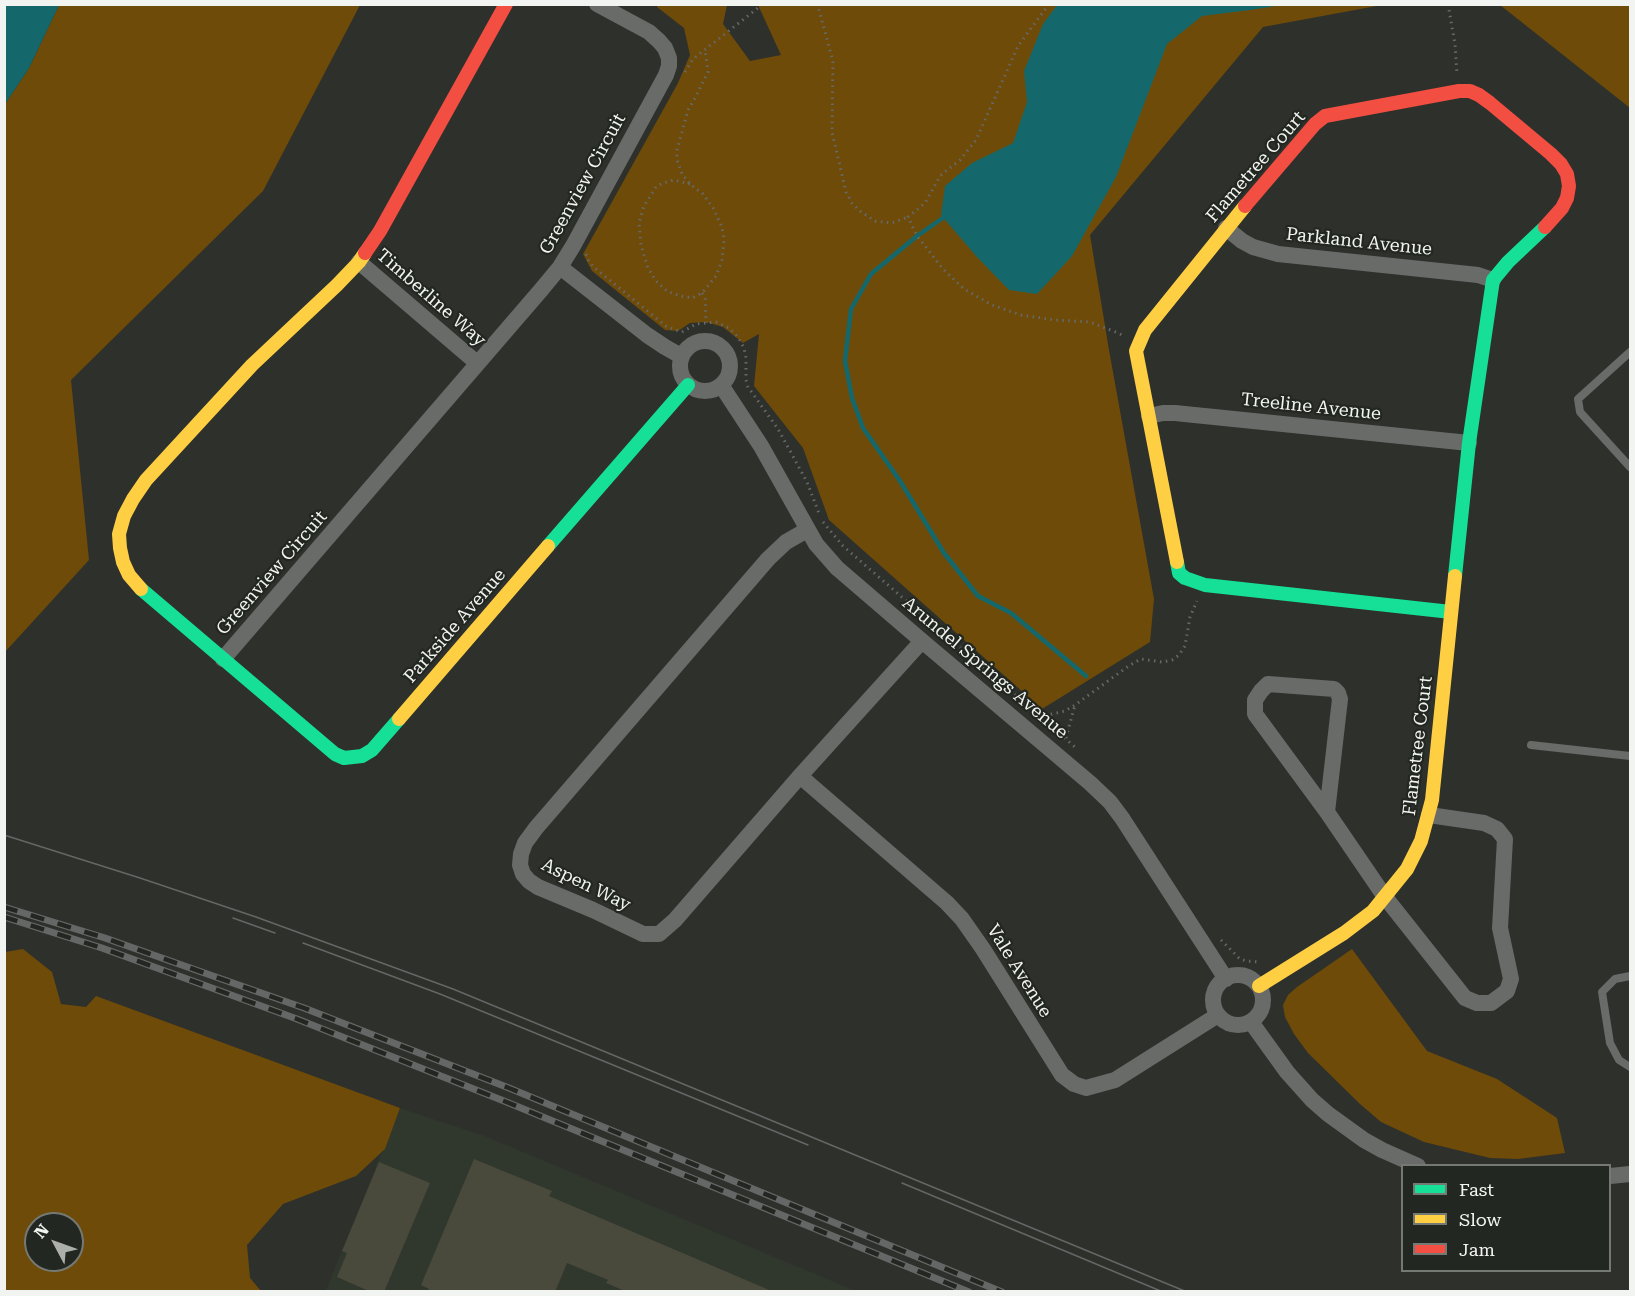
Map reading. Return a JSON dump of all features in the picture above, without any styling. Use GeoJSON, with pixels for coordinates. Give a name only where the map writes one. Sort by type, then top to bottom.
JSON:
{"type":"FeatureCollection","features":[{"type":"Feature","properties":{"kind":"street","name":"Greenview Circuit"},"geometry":{"type":"LineString","coordinates":[[506,4],[380,231],[359,262],[252,365],[213,406],[146,480],[124,516],[119,534],[120,548],[129,575],[141,589],[223,659],[560,267],[661,85],[669,66],[669,58],[659,40],[649,32],[597,4]]}},
{"type":"Feature","properties":{"kind":"street","name":"Flametree Court"},"geometry":{"type":"LineString","coordinates":[[1138,346],[1145,330],[1226,228],[1315,124],[1325,116],[1459,91],[1470,91],[1490,103],[1551,154],[1567,174],[1569,186],[1562,208],[1493,280],[1469,443],[1432,800],[1427,823],[1414,855],[1397,883],[1373,910],[1344,933],[1259,986]]}},
{"type":"Feature","properties":{"kind":"street","name":"Parkland Avenue"},"geometry":{"type":"LineString","coordinates":[[1226,228],[1253,248],[1278,254],[1478,274],[1493,280]]}},
{"type":"Feature","properties":{"kind":"street","name":"Timberline Way"},"geometry":{"type":"LineString","coordinates":[[359,262],[477,363]]}},
{"type":"Feature","properties":{"kind":"street"},"geometry":{"type":"LineString","coordinates":[[560,267],[647,335],[681,356]]}},
{"type":"Feature","properties":{"kind":"street"},"geometry":{"type":"LineString","coordinates":[[700,341],[716,343],[723,348],[728,355],[730,371],[721,385],[714,390],[704,391],[696,390],[688,385],[683,379],[679,363],[686,349],[700,341]]}},
{"type":"Feature","properties":{"kind":"street"},"geometry":{"type":"LineString","coordinates":[[1138,346],[1136,351],[1179,573],[1185,578],[1205,585],[1451,612]]}},
{"type":"Feature","properties":{"kind":"street","name":"Parkside Avenue"},"geometry":{"type":"LineString","coordinates":[[223,659],[335,754],[344,758],[363,756],[372,750],[688,385]]}},
{"type":"Feature","properties":{"kind":"street","name":"Arundel Springs Avenue"},"geometry":{"type":"LineString","coordinates":[[721,385],[761,446],[816,544],[837,568],[1110,802],[1226,979]]}},
{"type":"Feature","properties":{"kind":"street","name":"Treeline Avenue"},"geometry":{"type":"LineString","coordinates":[[1149,416],[1175,413],[1469,443]]}},
{"type":"Feature","properties":{"kind":"street","name":"Aspen Way"},"geometry":{"type":"LineString","coordinates":[[807,530],[786,542],[772,554],[536,828],[525,843],[521,854],[520,865],[529,881],[643,934],[659,934],[675,920],[800,776],[922,641]]}},
{"type":"Feature","properties":{"kind":"street"},"geometry":{"type":"LineString","coordinates":[[1327,812],[1340,699],[1338,693],[1334,689],[1268,684],[1255,700],[1255,714],[1327,812],[1385,897],[1466,998],[1477,1003],[1491,1003],[1507,991],[1511,979],[1500,928],[1505,839],[1497,829],[1484,824],[1429,815]]}},
{"type":"Feature","properties":{"kind":"street","name":"Vale Avenue"},"geometry":{"type":"LineString","coordinates":[[800,776],[947,903],[962,919],[1062,1076],[1074,1084],[1086,1088],[1115,1080],[1218,1014]]}},
{"type":"Feature","properties":{"kind":"street"},"geometry":{"type":"LineString","coordinates":[[1240,976],[1254,981],[1259,986],[1262,994],[1261,1009],[1251,1022],[1237,1025],[1223,1020],[1218,1014],[1215,1007],[1215,992],[1226,979],[1240,976]]}},
{"type":"Feature","properties":{"kind":"street"},"geometry":{"type":"LineString","coordinates":[[1251,1022],[1287,1072],[1328,1114],[1364,1140],[1414,1164]]}},
{"type":"Feature","properties":{"kind":"street"},"geometry":{"type":"LineString","coordinates":[[1611,1176],[1630,1174]]}},
{"type":"Feature","properties":{"kind":"lane"},"geometry":{"type":"LineString","coordinates":[[1630,352],[1578,399],[1580,412],[1630,467]]}},
{"type":"Feature","properties":{"kind":"lane"},"geometry":{"type":"LineString","coordinates":[[1531,745],[1630,756]]}},
{"type":"Feature","properties":{"kind":"lane"},"geometry":{"type":"LineString","coordinates":[[1630,976],[1616,979],[1602,992],[1610,1043],[1619,1060],[1630,1067]]}},
{"type":"Feature","properties":{"kind":"path"},"geometry":{"type":"LineString","coordinates":[[683,76],[693,59],[763,4]]}},
{"type":"Feature","properties":{"kind":"path"},"geometry":{"type":"LineString","coordinates":[[816,4],[833,61],[832,132],[846,192],[860,211],[875,221],[892,223],[908,218],[925,202],[940,176],[960,160],[976,140],[1018,46],[1049,4]]}},
{"type":"Feature","properties":{"kind":"path"},"geometry":{"type":"LineString","coordinates":[[1448,4],[1455,44],[1459,91]]}},
{"type":"Feature","properties":{"kind":"path"},"geometry":{"type":"LineString","coordinates":[[690,184],[674,180],[656,187],[644,206],[639,224],[641,245],[648,268],[656,281],[667,291],[692,298],[702,293],[716,276],[722,260],[724,240],[722,227],[713,208],[682,174],[677,160],[677,150],[688,110],[708,72],[705,49]]}},
{"type":"Feature","properties":{"kind":"path"},"geometry":{"type":"LineString","coordinates":[[908,218],[917,236],[943,269],[964,289],[992,305],[1021,315],[1090,322],[1118,333],[1138,346]]}},
{"type":"Feature","properties":{"kind":"path"},"geometry":{"type":"LineString","coordinates":[[585,252],[589,262],[596,269],[667,327],[682,332],[696,324],[716,322],[729,328],[738,336],[746,357],[748,387],[778,429],[807,482],[823,522],[843,546],[1081,753]]}},
{"type":"Feature","properties":{"kind":"path"},"geometry":{"type":"LineString","coordinates":[[702,293],[705,299],[706,323]]}},
{"type":"Feature","properties":{"kind":"path"},"geometry":{"type":"LineString","coordinates":[[1039,717],[1065,711],[1136,661],[1172,660],[1179,655],[1185,645],[1190,617],[1196,601],[1208,602]]}},
{"type":"Feature","properties":{"kind":"path"},"geometry":{"type":"LineString","coordinates":[[1065,739],[1075,705]]}},
{"type":"Feature","properties":{"kind":"path"},"geometry":{"type":"LineString","coordinates":[[1219,938],[1239,958],[1255,963],[1266,962]]}},
{"type":"Feature","properties":{"kind":"shaded area"},"geometry":{"type":"Polygon","coordinates":[[[59,5],[360,5],[263,191],[71,380],[89,560],[5,652],[5,104],[29,68],[59,5]]]}},
{"type":"Feature","properties":{"kind":"shaded area"},"geometry":{"type":"Polygon","coordinates":[[[658,5],[727,5],[723,24],[750,61],[781,55],[758,5],[1382,5],[1263,27],[1090,235],[1154,599],[1150,642],[1042,709],[829,520],[803,448],[754,386],[759,334],[743,343],[723,327],[706,322],[690,323],[678,331],[665,330],[592,271],[583,254],[678,83],[690,55],[684,28],[657,7],[658,5]]]}},
{"type":"Feature","properties":{"kind":"shaded area"},"geometry":{"type":"Polygon","coordinates":[[[1500,5],[1630,5],[1630,108],[1500,5]]]}},
{"type":"Feature","properties":{"kind":"shaded area"},"geometry":{"type":"Polygon","coordinates":[[[23,949],[52,972],[61,1004],[86,1007],[96,996],[400,1108],[385,1149],[356,1176],[283,1204],[247,1245],[250,1278],[261,1291],[5,1291],[5,952],[23,949]]]}},
{"type":"Feature","properties":{"kind":"shaded area"},"geometry":{"type":"Polygon","coordinates":[[[1352,949],[1427,1051],[1497,1079],[1557,1118],[1565,1153],[1518,1159],[1490,1158],[1424,1142],[1381,1122],[1360,1104],[1308,1053],[1285,1017],[1283,1005],[1288,995],[1297,987],[1352,949]]]}},
{"type":"Feature","properties":{"kind":"shaded area"},"geometry":{"type":"Polygon","coordinates":[[[400,1108],[485,1136],[856,1291],[325,1292],[400,1108]]]}},
{"type":"Feature","properties":{"kind":"water"},"geometry":{"type":"Polygon","coordinates":[[[5,4],[59,5],[29,68],[5,104],[5,4]]]}},
{"type":"Feature","properties":{"kind":"water"},"geometry":{"type":"Polygon","coordinates":[[[1057,5],[1283,5],[1202,16],[1167,44],[1116,177],[1072,256],[1037,294],[1009,290],[941,215],[945,186],[972,163],[1013,143],[1027,102],[1024,71],[1043,24],[1057,5]]]}},
{"type":"Feature","properties":{"kind":"building"},"geometry":{"type":"Polygon","coordinates":[[[474,1159],[552,1191],[549,1196],[774,1292],[627,1292],[606,1283],[608,1280],[567,1263],[555,1292],[428,1292],[429,1289],[421,1285],[474,1159]]]}},
{"type":"Feature","properties":{"kind":"building"},"geometry":{"type":"Polygon","coordinates":[[[379,1162],[430,1183],[384,1292],[371,1292],[337,1277],[347,1253],[342,1251],[379,1162]]]}},
{"type":"Feature","properties":{"kind":"waterway"},"geometry":{"type":"LineString","coordinates":[[947,215],[917,236],[871,274],[851,309],[845,361],[852,398],[863,428],[900,481],[944,553],[978,596],[1011,613],[1086,676]]}},
{"type":"Feature","properties":{"kind":"tram line"},"geometry":{"type":"LineString","coordinates":[[4,835],[256,917],[453,989],[1187,1292]]}},
{"type":"Feature","properties":{"kind":"tram line"},"geometry":{"type":"LineString","coordinates":[[233,918],[275,933]]}},
{"type":"Feature","properties":{"kind":"tram line"},"geometry":{"type":"LineString","coordinates":[[303,943],[440,994],[808,1145]]}},
{"type":"Feature","properties":{"kind":"tram line"},"geometry":{"type":"LineString","coordinates":[[902,1183],[1163,1292]]}},
{"type":"Feature","properties":{"kind":"railway"},"geometry":{"type":"LineString","coordinates":[[4,907],[105,938],[304,1008],[509,1088],[1002,1292]]}},
{"type":"Feature","properties":{"kind":"railway"},"geometry":{"type":"LineString","coordinates":[[4,917],[102,948],[297,1019],[504,1101],[969,1292]]}},
{"type":"Feature","properties":{"kind":"traffic: fast"},"geometry":{"type":"LineString","coordinates":[[1455,576],[1469,443],[1493,280],[1508,262],[1545,227]]}},
{"type":"Feature","properties":{"kind":"traffic: fast"},"geometry":{"type":"LineString","coordinates":[[548,546],[688,385]]}},
{"type":"Feature","properties":{"kind":"traffic: fast"},"geometry":{"type":"LineString","coordinates":[[1177,562],[1179,573],[1185,578],[1205,585],[1451,612]]}},
{"type":"Feature","properties":{"kind":"traffic: fast"},"geometry":{"type":"LineString","coordinates":[[141,589],[335,754],[344,758],[362,756],[372,750],[399,719]]}},
{"type":"Feature","properties":{"kind":"traffic: slow"},"geometry":{"type":"LineString","coordinates":[[1177,562],[1136,351],[1145,330],[1245,206]]}},
{"type":"Feature","properties":{"kind":"traffic: slow"},"geometry":{"type":"LineString","coordinates":[[141,589],[129,575],[120,548],[119,534],[124,516],[133,499],[146,480],[252,365],[337,285],[365,253]]}},
{"type":"Feature","properties":{"kind":"traffic: slow"},"geometry":{"type":"LineString","coordinates":[[399,719],[548,546]]}},
{"type":"Feature","properties":{"kind":"traffic: slow"},"geometry":{"type":"LineString","coordinates":[[1259,986],[1344,933],[1373,911],[1407,869],[1421,841],[1432,800],[1455,576]]}},
{"type":"Feature","properties":{"kind":"traffic: jam"},"geometry":{"type":"LineString","coordinates":[[365,253],[380,231],[506,4]]}},
{"type":"Feature","properties":{"kind":"traffic: jam"},"geometry":{"type":"LineString","coordinates":[[1245,206],[1315,124],[1325,116],[1459,91],[1470,91],[1490,103],[1551,154],[1567,174],[1569,186],[1567,198],[1562,208],[1545,227]]}}]}
